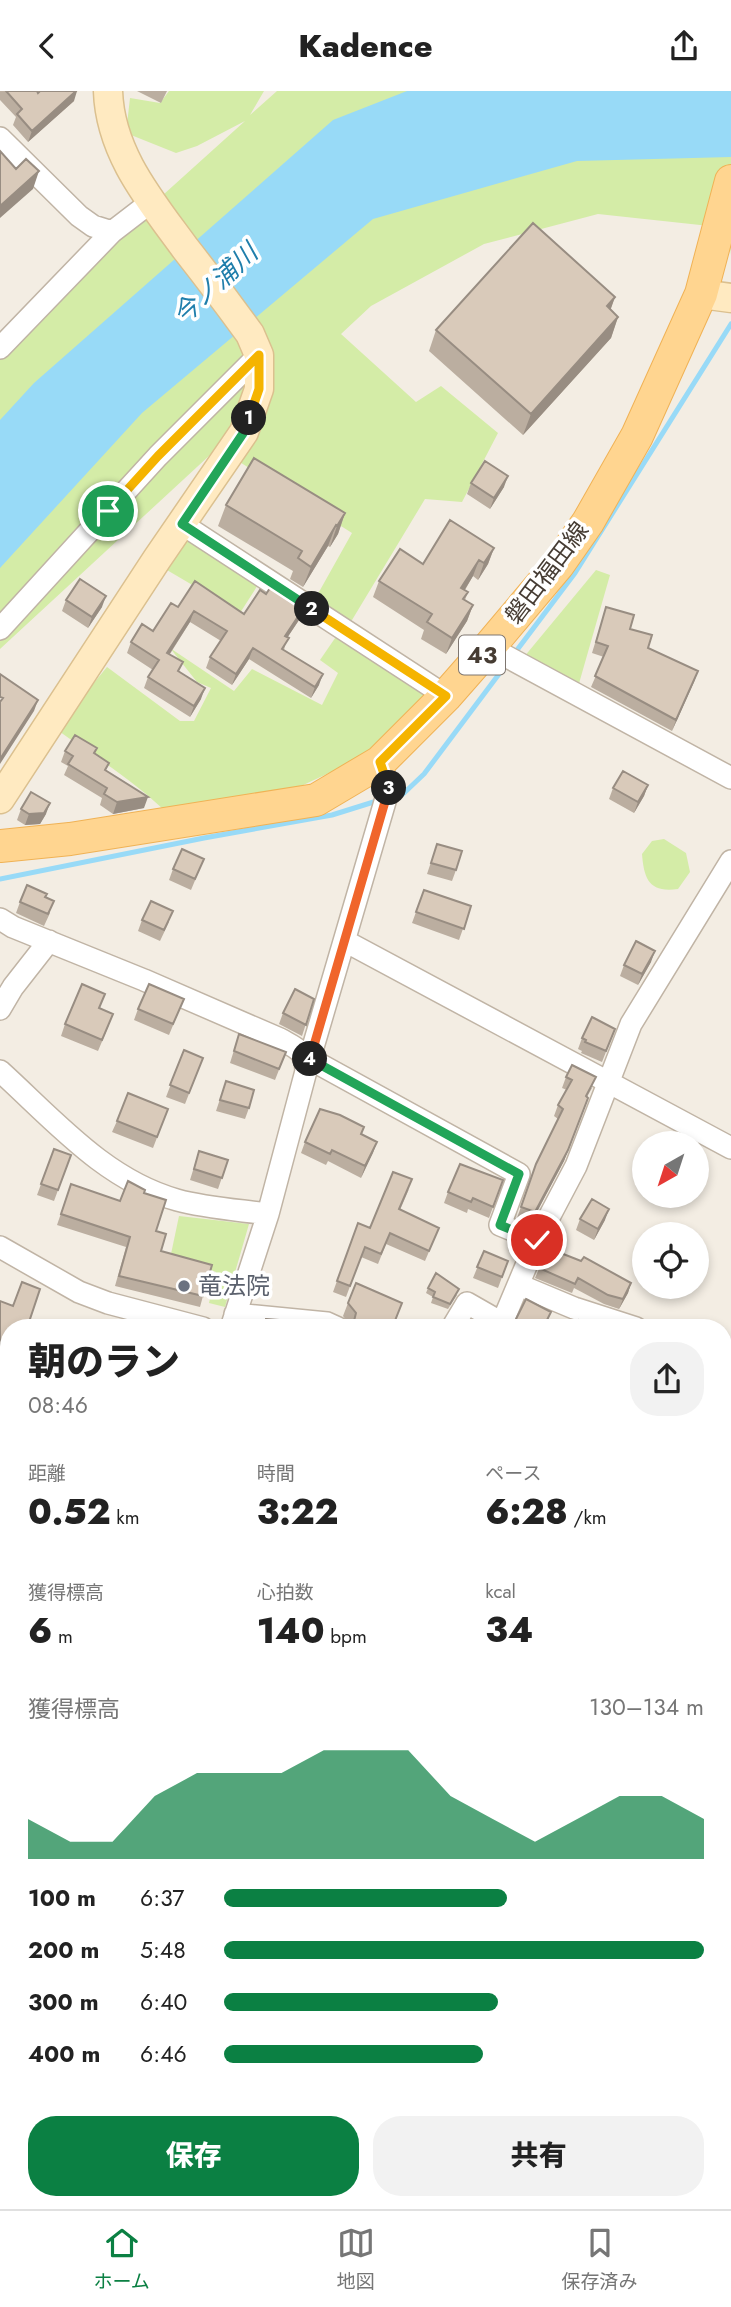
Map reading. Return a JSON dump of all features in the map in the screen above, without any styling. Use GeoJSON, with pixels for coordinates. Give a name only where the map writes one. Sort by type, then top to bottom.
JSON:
{"type":"FeatureCollection","features":[{"type":"Feature","properties":{"kind":"main road","name":"磐田福田線"},"geometry":{"type":"LineString","coordinates":[[0,846],[71,839],[316,800],[380,762],[446,696],[489,647],[558,565],[588,522],[716,296],[731,181]]}},
{"type":"Feature","properties":{"kind":"street"},"geometry":{"type":"LineString","coordinates":[[0,799],[244,432],[259,389],[255,344],[132,173],[118,143],[108,91]]}},
{"type":"Feature","properties":{"kind":"street"},"geometry":{"type":"LineString","coordinates":[[0,138],[79,216],[93,226],[113,232]]}},
{"type":"Feature","properties":{"kind":"street"},"geometry":{"type":"LineString","coordinates":[[0,348],[113,232],[151,202]]}},
{"type":"Feature","properties":{"kind":"street"},"geometry":{"type":"LineString","coordinates":[[0,629],[158,456],[255,344]]}},
{"type":"Feature","properties":{"kind":"street"},"geometry":{"type":"LineString","coordinates":[[182,524],[446,696]]}},
{"type":"Feature","properties":{"kind":"street"},"geometry":{"type":"LineString","coordinates":[[489,647],[731,778]]}},
{"type":"Feature","properties":{"kind":"street"},"geometry":{"type":"LineString","coordinates":[[234,1319],[268,1214],[308,1065],[389,788],[380,762]]}},
{"type":"Feature","properties":{"kind":"street"},"geometry":{"type":"LineString","coordinates":[[504,1319],[537,1240],[576,1166],[631,1024],[731,861]]}},
{"type":"Feature","properties":{"kind":"street"},"geometry":{"type":"LineString","coordinates":[[0,919],[281,1039],[298,1049],[308,1065],[519,1174],[500,1225],[537,1240]]}},
{"type":"Feature","properties":{"kind":"street"},"geometry":{"type":"LineString","coordinates":[[0,1009],[13,987],[49,941]]}},
{"type":"Feature","properties":{"kind":"street"},"geometry":{"type":"LineString","coordinates":[[345,941],[731,1148]]}},
{"type":"Feature","properties":{"kind":"street"},"geometry":{"type":"LineString","coordinates":[[0,1071],[90,1154],[123,1178],[178,1201],[268,1214]]}},
{"type":"Feature","properties":{"kind":"street"},"geometry":{"type":"LineString","coordinates":[[3,1255],[89,1296],[169,1319]]}},
{"type":"Feature","properties":{"kind":"street"},"geometry":{"type":"LineString","coordinates":[[519,1285],[608,1319]]}},
{"type":"Feature","properties":{"kind":"street"},"geometry":{"type":"LineString","coordinates":[[457,1319],[467,1303],[495,1319]]}},
{"type":"Feature","properties":{"kind":"green space"},"geometry":{"type":"Polygon","coordinates":[[[169,91],[264,91],[250,115],[277,91],[731,91],[731,255],[728,228],[598,214],[484,244],[371,306],[341,334],[416,402],[441,386],[498,433],[462,502],[425,499],[349,625],[310,608],[352,533],[238,461],[263,406],[0,649],[0,348],[41,305],[245,121],[197,146],[176,153],[126,133],[130,98],[160,103],[169,91]]]}},
{"type":"Feature","properties":{"kind":"green space"},"geometry":{"type":"Polygon","coordinates":[[[186,526],[263,577],[240,613],[155,563],[186,526]]]}},
{"type":"Feature","properties":{"kind":"green space"},"geometry":{"type":"Polygon","coordinates":[[[596,570],[610,575],[576,694],[519,663],[596,570]]]}},
{"type":"Feature","properties":{"kind":"green space"},"geometry":{"type":"Polygon","coordinates":[[[342,628],[427,692],[406,719],[359,759],[284,794],[169,815],[129,780],[56,729],[107,667],[180,721],[194,721],[211,688],[197,682],[170,648],[234,691],[252,669],[322,705],[338,673],[320,660],[342,628]]]}},
{"type":"Feature","properties":{"kind":"green space"},"geometry":{"type":"Polygon","coordinates":[[[664,839],[686,853],[690,872],[678,889],[660,889],[654,886],[644,871],[642,854],[652,841],[664,839]]]}},
{"type":"Feature","properties":{"kind":"green space"},"geometry":{"type":"Polygon","coordinates":[[[179,1216],[249,1224],[225,1307],[209,1303],[216,1272],[171,1254],[179,1216]]]}},
{"type":"Feature","properties":{"kind":"water","name":"今ノ浦川"},"geometry":{"type":"Polygon","coordinates":[[[407,91],[731,91],[731,157],[577,161],[373,219],[142,413],[0,568],[0,420],[34,383],[333,120],[407,91]]]}},
{"type":"Feature","properties":{"kind":"building"},"geometry":{"type":"Polygon","coordinates":[[[6,91],[76,91],[32,131],[17,114],[22,109],[6,91]]]}},
{"type":"Feature","properties":{"kind":"building"},"geometry":{"type":"Polygon","coordinates":[[[0,151],[16,169],[26,159],[39,171],[0,206],[0,151]]]}},
{"type":"Feature","properties":{"kind":"building"},"geometry":{"type":"Polygon","coordinates":[[[533,223],[615,297],[607,306],[618,317],[531,414],[436,330],[533,223]]]}},
{"type":"Feature","properties":{"kind":"building"},"geometry":{"type":"Polygon","coordinates":[[[254,458],[345,513],[311,567],[298,558],[302,551],[226,505],[254,458]]]}},
{"type":"Feature","properties":{"kind":"building"},"geometry":{"type":"Polygon","coordinates":[[[485,461],[508,476],[494,498],[471,483],[485,461]]]}},
{"type":"Feature","properties":{"kind":"building"},"geometry":{"type":"Polygon","coordinates":[[[450,520],[494,548],[484,563],[479,560],[461,588],[468,592],[463,599],[473,605],[452,638],[427,622],[432,614],[379,581],[400,549],[423,564],[450,520]]]}},
{"type":"Feature","properties":{"kind":"building"},"geometry":{"type":"Polygon","coordinates":[[[80,579],[106,596],[92,617],[66,600],[80,579]]]}},
{"type":"Feature","properties":{"kind":"building"},"geometry":{"type":"Polygon","coordinates":[[[195,581],[244,614],[260,590],[266,594],[272,585],[305,606],[285,636],[289,638],[282,649],[323,674],[315,687],[253,648],[236,674],[210,657],[227,631],[194,611],[167,653],[183,662],[178,671],[205,688],[194,706],[148,677],[159,660],[131,642],[142,624],[153,631],[171,603],[178,607],[195,581]]]}},
{"type":"Feature","properties":{"kind":"building"},"geometry":{"type":"Polygon","coordinates":[[[606,607],[634,615],[630,629],[652,635],[648,648],[698,671],[676,720],[595,676],[608,646],[596,642],[606,607]]]}},
{"type":"Feature","properties":{"kind":"building"},"geometry":{"type":"Polygon","coordinates":[[[0,674],[38,700],[0,759],[0,702],[3,698],[0,697],[0,674]]]}},
{"type":"Feature","properties":{"kind":"building"},"geometry":{"type":"Polygon","coordinates":[[[75,735],[97,748],[94,753],[109,763],[105,770],[148,797],[117,802],[104,794],[107,788],[68,764],[73,756],[65,751],[75,735]]]}},
{"type":"Feature","properties":{"kind":"building"},"geometry":{"type":"Polygon","coordinates":[[[623,771],[648,785],[638,802],[613,788],[623,771]]]}},
{"type":"Feature","properties":{"kind":"building"},"geometry":{"type":"Polygon","coordinates":[[[31,792],[50,803],[44,813],[29,814],[21,809],[31,792]]]}},
{"type":"Feature","properties":{"kind":"building"},"geometry":{"type":"Polygon","coordinates":[[[437,844],[462,851],[456,870],[431,863],[437,844]]]}},
{"type":"Feature","properties":{"kind":"building"},"geometry":{"type":"Polygon","coordinates":[[[182,849],[204,859],[195,879],[173,869],[182,849]]]}},
{"type":"Feature","properties":{"kind":"building"},"geometry":{"type":"Polygon","coordinates":[[[27,885],[47,894],[45,897],[54,901],[48,914],[20,902],[27,885]]]}},
{"type":"Feature","properties":{"kind":"building"},"geometry":{"type":"Polygon","coordinates":[[[424,890],[471,906],[464,929],[416,912],[424,890]]]}},
{"type":"Feature","properties":{"kind":"building"},"geometry":{"type":"Polygon","coordinates":[[[151,901],[173,911],[164,930],[142,920],[151,901]]]}},
{"type":"Feature","properties":{"kind":"building"},"geometry":{"type":"Polygon","coordinates":[[[636,941],[655,951],[642,974],[624,965],[636,941]]]}},
{"type":"Feature","properties":{"kind":"building"},"geometry":{"type":"Polygon","coordinates":[[[82,984],[105,994],[99,1008],[113,1014],[102,1040],[65,1024],[82,984]]]}},
{"type":"Feature","properties":{"kind":"building"},"geometry":{"type":"Polygon","coordinates":[[[149,984],[184,999],[173,1024],[138,1009],[149,984]]]}},
{"type":"Feature","properties":{"kind":"building"},"geometry":{"type":"Polygon","coordinates":[[[295,989],[314,999],[306,1025],[283,1013],[295,989]]]}},
{"type":"Feature","properties":{"kind":"building"},"geometry":{"type":"Polygon","coordinates":[[[592,1017],[615,1029],[606,1051],[582,1038],[592,1017]]]}},
{"type":"Feature","properties":{"kind":"building"},"geometry":{"type":"Polygon","coordinates":[[[239,1034],[286,1052],[279,1069],[234,1051],[239,1034]]]}},
{"type":"Feature","properties":{"kind":"building"},"geometry":{"type":"Polygon","coordinates":[[[184,1050],[203,1058],[189,1093],[170,1085],[184,1050]]]}},
{"type":"Feature","properties":{"kind":"building"},"geometry":{"type":"Polygon","coordinates":[[[572,1065],[596,1077],[586,1096],[588,1098],[568,1150],[535,1212],[521,1207],[536,1164],[563,1109],[558,1105],[572,1080],[566,1077],[572,1065]]]}},
{"type":"Feature","properties":{"kind":"building"},"geometry":{"type":"Polygon","coordinates":[[[226,1081],[254,1090],[249,1108],[220,1100],[226,1081]]]}},
{"type":"Feature","properties":{"kind":"building"},"geometry":{"type":"Polygon","coordinates":[[[128,1093],[168,1109],[157,1137],[117,1121],[128,1093]]]}},
{"type":"Feature","properties":{"kind":"building"},"geometry":{"type":"Polygon","coordinates":[[[320,1109],[364,1127],[361,1134],[377,1142],[365,1166],[332,1150],[330,1154],[305,1142],[320,1109]]]}},
{"type":"Feature","properties":{"kind":"building"},"geometry":{"type":"Polygon","coordinates":[[[54,1149],[71,1155],[58,1190],[41,1184],[54,1149]]]}},
{"type":"Feature","properties":{"kind":"building"},"geometry":{"type":"Polygon","coordinates":[[[199,1151],[228,1160],[222,1178],[194,1169],[199,1151]]]}},
{"type":"Feature","properties":{"kind":"building"},"geometry":{"type":"Polygon","coordinates":[[[460,1164],[503,1180],[493,1207],[473,1198],[471,1202],[448,1192],[460,1164]]]}},
{"type":"Feature","properties":{"kind":"building"},"geometry":{"type":"Polygon","coordinates":[[[393,1172],[412,1179],[399,1209],[439,1228],[429,1251],[390,1233],[381,1254],[365,1247],[350,1286],[337,1281],[358,1223],[370,1228],[393,1172]]]}},
{"type":"Feature","properties":{"kind":"building"},"geometry":{"type":"Polygon","coordinates":[[[128,1181],[145,1190],[144,1193],[166,1200],[156,1231],[166,1234],[161,1251],[212,1265],[203,1296],[119,1276],[130,1237],[61,1214],[71,1184],[120,1201],[128,1181]]]}},
{"type":"Feature","properties":{"kind":"building"},"geometry":{"type":"Polygon","coordinates":[[[592,1199],[609,1209],[598,1229],[580,1219],[592,1199]]]}},
{"type":"Feature","properties":{"kind":"building"},"geometry":{"type":"Polygon","coordinates":[[[548,1248],[581,1261],[584,1257],[631,1283],[623,1299],[608,1295],[578,1278],[575,1284],[539,1268],[548,1248]]]}},
{"type":"Feature","properties":{"kind":"building"},"geometry":{"type":"Polygon","coordinates":[[[484,1251],[508,1261],[502,1277],[477,1267],[484,1251]]]}},
{"type":"Feature","properties":{"kind":"building"},"geometry":{"type":"Polygon","coordinates":[[[436,1273],[459,1289],[450,1304],[433,1297],[435,1292],[428,1288],[436,1273]]]}},
{"type":"Feature","properties":{"kind":"building"},"geometry":{"type":"Polygon","coordinates":[[[22,1282],[40,1289],[30,1319],[0,1319],[0,1301],[13,1306],[22,1282]]]}},
{"type":"Feature","properties":{"kind":"building"},"geometry":{"type":"Polygon","coordinates":[[[356,1283],[402,1303],[396,1319],[354,1319],[356,1313],[348,1303],[356,1283]]]}},
{"type":"Feature","properties":{"kind":"building"},"geometry":{"type":"Polygon","coordinates":[[[526,1299],[551,1312],[548,1319],[516,1319],[526,1299]]]}},
{"type":"Feature","properties":{"kind":"waterway"},"geometry":{"type":"LineString","coordinates":[[514,654],[575,573],[731,324]]}},
{"type":"Feature","properties":{"kind":"waterway"},"geometry":{"type":"LineString","coordinates":[[393,797],[403,794],[424,774],[508,662]]}},
{"type":"Feature","properties":{"kind":"waterway"},"geometry":{"type":"LineString","coordinates":[[0,879],[332,815],[380,800]]}},
{"type":"Feature","properties":{"kind":"place","name":"竜法院"},"geometry":{"type":"Point","coordinates":[184,1286]}},
{"type":"Feature","properties":{"kind":"route"},"geometry":{"type":"LineString","coordinates":[[108,511],[158,456],[259,355],[259,389],[244,432],[182,524],[446,696],[380,762],[389,788],[310,1059],[519,1174],[500,1225],[537,1240]]}}]}
